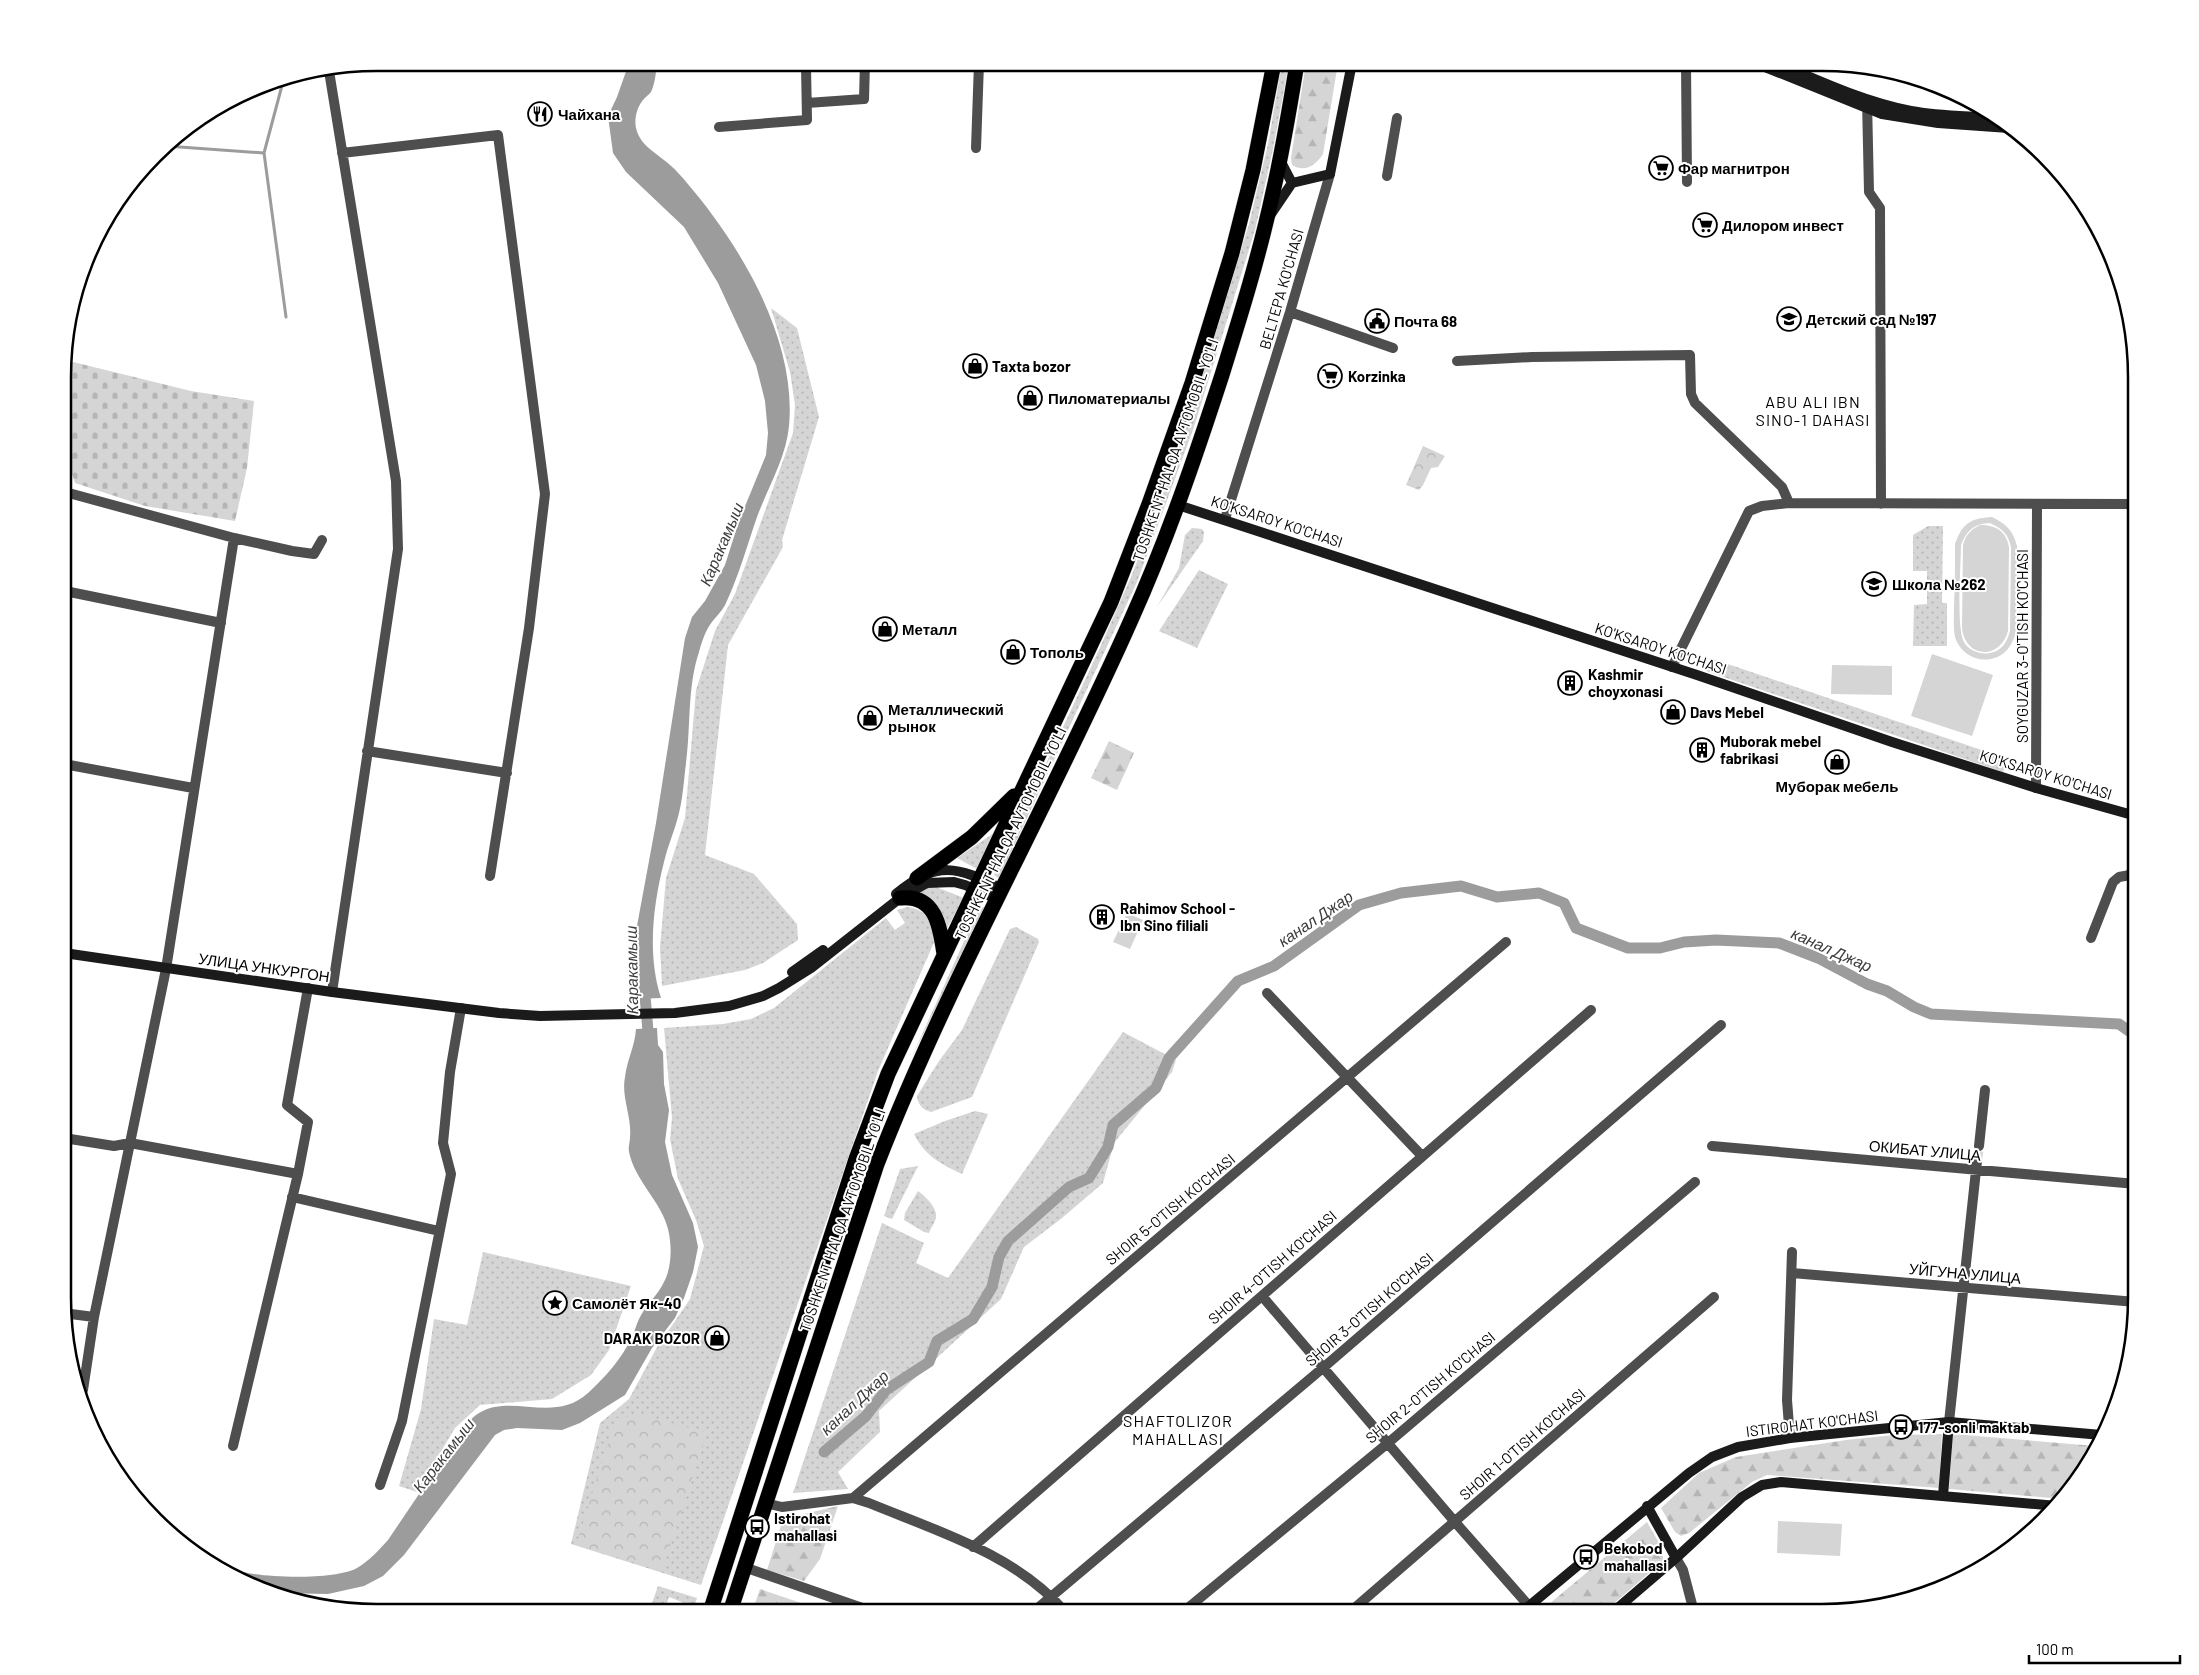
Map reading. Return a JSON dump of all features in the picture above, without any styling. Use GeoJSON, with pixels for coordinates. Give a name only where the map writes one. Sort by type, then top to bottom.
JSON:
{"type":"FeatureCollection","features":[{"type":"Feature","properties":{"kind":"highway","name":"TOSHKENT HALQA AVTOMOBIL YO'LI"},"geometry":{"type":"LineString","coordinates":[[713,1604],[856,1159],[888,1074],[1111,602],[1169,449],[1232,253],[1253,170],[1272,71]]}},
{"type":"Feature","properties":{"kind":"highway","name":"TOSHKENT HALQA AVTOMOBIL YO'LI"},"geometry":{"type":"LineString","coordinates":[[733,1604],[877,1164],[910,1082],[1126,631],[1178,505],[1234,335],[1266,221],[1280,160],[1296,71]]}},
{"type":"Feature","properties":{"kind":"highway"},"geometry":{"type":"LineString","coordinates":[[917,878],[972,837],[1025,783]]}},
{"type":"Feature","properties":{"kind":"highway"},"geometry":{"type":"LineString","coordinates":[[900,898],[910,897],[918,900],[933,912],[941,930],[944,954]]}},
{"type":"Feature","properties":{"kind":"highway"},"geometry":{"type":"LineString","coordinates":[[888,1074],[910,1082]]}},
{"type":"Feature","properties":{"kind":"main road","name":"BELTEPA KO'CHASI"},"geometry":{"type":"LineString","coordinates":[[1330,174],[1350,71]]}},
{"type":"Feature","properties":{"kind":"main road"},"geometry":{"type":"LineString","coordinates":[[1777,71],[1867,104],[1912,111],[1983,117]]}},
{"type":"Feature","properties":{"kind":"main road"},"geometry":{"type":"LineString","coordinates":[[1795,71],[1897,117],[1938,123],[1998,127]]}},
{"type":"Feature","properties":{"kind":"main road"},"geometry":{"type":"LineString","coordinates":[[1280,160],[1292,183]]}},
{"type":"Feature","properties":{"kind":"main road"},"geometry":{"type":"LineString","coordinates":[[1266,221],[1292,183],[1330,174]]}},
{"type":"Feature","properties":{"kind":"main road","name":"KO'KSAROY KO'CHASI"},"geometry":{"type":"LineString","coordinates":[[1178,505],[1226,519],[1672,667],[1892,742],[2036,788],[2128,814]]}},
{"type":"Feature","properties":{"kind":"main road"},"geometry":{"type":"LineString","coordinates":[[675,1010],[725,1001],[774,983],[804,964],[917,878],[928,873],[946,870],[966,873],[977,884]]}},
{"type":"Feature","properties":{"kind":"main road"},"geometry":{"type":"LineString","coordinates":[[675,1010],[729,1006],[763,996],[780,988],[811,968],[900,898],[919,886],[935,881],[977,884],[999,894]]}},
{"type":"Feature","properties":{"kind":"main road","name":"УЛИЦА УНКУРГОН"},"geometry":{"type":"LineString","coordinates":[[71,954],[332,992],[461,1008],[606,1012],[675,1010]]}},
{"type":"Feature","properties":{"kind":"main road"},"geometry":{"type":"LineString","coordinates":[[1943,1496],[1948,1422]]}},
{"type":"Feature","properties":{"kind":"main road","name":"ISTIROHAT KO'CHASI"},"geometry":{"type":"LineString","coordinates":[[1536,1604],[1647,1506],[1694,1468],[1718,1454],[1738,1447],[1790,1438],[1948,1422],[2095,1434]]}},
{"type":"Feature","properties":{"kind":"main road"},"geometry":{"type":"LineString","coordinates":[[1622,1604],[1742,1497],[1756,1487],[1768,1483],[1781,1482],[2046,1505]]}},
{"type":"Feature","properties":{"kind":"main road"},"geometry":{"type":"LineString","coordinates":[[1647,1506],[1676,1558]]}},
{"type":"Feature","properties":{"kind":"street"},"geometry":{"type":"LineString","coordinates":[[719,127],[807,120],[806,71]]}},
{"type":"Feature","properties":{"kind":"street"},"geometry":{"type":"LineString","coordinates":[[807,103],[864,99],[865,71]]}},
{"type":"Feature","properties":{"kind":"street"},"geometry":{"type":"LineString","coordinates":[[976,148],[979,71]]}},
{"type":"Feature","properties":{"kind":"street"},"geometry":{"type":"LineString","coordinates":[[1686,71],[1687,182]]}},
{"type":"Feature","properties":{"kind":"street"},"geometry":{"type":"LineString","coordinates":[[330,75],[396,481],[398,550],[332,992]]}},
{"type":"Feature","properties":{"kind":"street"},"geometry":{"type":"LineString","coordinates":[[1867,104],[1869,192],[1880,208],[1881,504]]}},
{"type":"Feature","properties":{"kind":"street"},"geometry":{"type":"LineString","coordinates":[[1387,176],[1397,118]]}},
{"type":"Feature","properties":{"kind":"street"},"geometry":{"type":"LineString","coordinates":[[342,153],[498,135],[545,494],[529,628],[490,876]]}},
{"type":"Feature","properties":{"kind":"street","name":"BELTEPA KO'CHASI"},"geometry":{"type":"LineString","coordinates":[[1226,519],[1290,312],[1330,174]]}},
{"type":"Feature","properties":{"kind":"street"},"geometry":{"type":"LineString","coordinates":[[1290,312],[1393,348]]}},
{"type":"Feature","properties":{"kind":"street"},"geometry":{"type":"LineString","coordinates":[[1457,361],[1550,356],[1690,355],[1691,394],[1695,403],[1782,488],[1789,504]]}},
{"type":"Feature","properties":{"kind":"street"},"geometry":{"type":"LineString","coordinates":[[71,494],[234,538],[292,551],[314,554],[322,540]]}},
{"type":"Feature","properties":{"kind":"street"},"geometry":{"type":"LineString","coordinates":[[1672,667],[1749,511],[1762,506],[1789,504],[2128,504]]}},
{"type":"Feature","properties":{"kind":"street","name":"SOYGUZAR 3-O'TISH KO'CHASI"},"geometry":{"type":"LineString","coordinates":[[2036,788],[2037,504]]}},
{"type":"Feature","properties":{"kind":"street"},"geometry":{"type":"LineString","coordinates":[[83,1381],[94,1317],[166,969],[193,788],[234,538]]}},
{"type":"Feature","properties":{"kind":"street"},"geometry":{"type":"LineString","coordinates":[[71,592],[221,622]]}},
{"type":"Feature","properties":{"kind":"street"},"geometry":{"type":"LineString","coordinates":[[367,751],[507,773]]}},
{"type":"Feature","properties":{"kind":"street"},"geometry":{"type":"LineString","coordinates":[[71,765],[193,788]]}},
{"type":"Feature","properties":{"kind":"street"},"geometry":{"type":"LineString","coordinates":[[2091,938],[2113,882],[2128,876]]}},
{"type":"Feature","properties":{"kind":"street","name":"SHOIR 5-O'TISH KO'CHASI"},"geometry":{"type":"LineString","coordinates":[[853,1498],[1506,942]]}},
{"type":"Feature","properties":{"kind":"street"},"geometry":{"type":"LineString","coordinates":[[233,1446],[298,1174],[308,1122],[286,1105],[308,988]]}},
{"type":"Feature","properties":{"kind":"street"},"geometry":{"type":"LineString","coordinates":[[1267,993],[1422,1156]]}},
{"type":"Feature","properties":{"kind":"street"},"geometry":{"type":"LineString","coordinates":[[380,1485],[402,1422],[451,1174],[443,1143],[450,1072],[461,1008]]}},
{"type":"Feature","properties":{"kind":"street","name":"SHOIR 4-O'TISH KO'CHASI"},"geometry":{"type":"LineString","coordinates":[[973,1547],[1591,1010]]}},
{"type":"Feature","properties":{"kind":"street","name":"SHOIR 3-O'TISH KO'CHASI"},"geometry":{"type":"LineString","coordinates":[[1042,1604],[1324,1367],[1721,1025]]}},
{"type":"Feature","properties":{"kind":"street"},"geometry":{"type":"LineString","coordinates":[[1978,1146],[1985,1090]]}},
{"type":"Feature","properties":{"kind":"street"},"geometry":{"type":"LineString","coordinates":[[71,1139],[114,1146],[130,1142],[298,1174]]}},
{"type":"Feature","properties":{"kind":"street","name":"ОКИБАТ УЛИЦА"},"geometry":{"type":"LineString","coordinates":[[1712,1146],[1976,1165],[2128,1183]]}},
{"type":"Feature","properties":{"kind":"street"},"geometry":{"type":"LineString","coordinates":[[1948,1422],[1976,1165]]}},
{"type":"Feature","properties":{"kind":"street","name":"SHOIR 2-O'TISH KO'CHASI"},"geometry":{"type":"LineString","coordinates":[[1193,1604],[1388,1442],[1695,1182]]}},
{"type":"Feature","properties":{"kind":"street"},"geometry":{"type":"LineString","coordinates":[[292,1197],[439,1231]]}},
{"type":"Feature","properties":{"kind":"street"},"geometry":{"type":"LineString","coordinates":[[1790,1438],[1787,1400],[1792,1252]]}},
{"type":"Feature","properties":{"kind":"street","name":"УЙГУНА УЛИЦА"},"geometry":{"type":"LineString","coordinates":[[1792,1273],[2128,1301]]}},
{"type":"Feature","properties":{"kind":"street"},"geometry":{"type":"LineString","coordinates":[[1262,1296],[1524,1604]]}},
{"type":"Feature","properties":{"kind":"street","name":"SHOIR 1-O'TISH KO'CHASI"},"geometry":{"type":"LineString","coordinates":[[1359,1604],[1714,1297]]}},
{"type":"Feature","properties":{"kind":"street"},"geometry":{"type":"LineString","coordinates":[[72,1314],[94,1317]]}},
{"type":"Feature","properties":{"kind":"street"},"geometry":{"type":"LineString","coordinates":[[765,1503],[782,1508],[853,1498],[869,1503],[973,1547],[1022,1573],[1052,1596],[1058,1604]]}},
{"type":"Feature","properties":{"kind":"street"},"geometry":{"type":"LineString","coordinates":[[1676,1558],[1683,1570],[1692,1604]]}},
{"type":"Feature","properties":{"kind":"street"},"geometry":{"type":"LineString","coordinates":[[744,1568],[843,1604]]}},
{"type":"Feature","properties":{"kind":"green space"},"geometry":{"type":"Polygon","coordinates":[[[1281,71],[1288,71],[1255,230],[1194,427],[1137,582],[999,878],[994,875],[1098,652],[1131,577],[1161,500],[1188,422],[1249,224],[1268,144],[1281,71]]]}},
{"type":"Feature","properties":{"kind":"green space"},"geometry":{"type":"Polygon","coordinates":[[[1305,71],[1337,71],[1323,154],[1314,164],[1306,168],[1292,165],[1291,158],[1305,71]]]}},
{"type":"Feature","properties":{"kind":"green space"},"geometry":{"type":"Polygon","coordinates":[[[771,308],[797,328],[819,417],[782,540],[783,547],[728,645],[705,855],[754,874],[797,924],[798,940],[763,963],[745,970],[662,986],[660,948],[666,878],[685,818],[696,690],[715,631],[735,594],[793,433],[795,405],[790,372],[771,308]]]}},
{"type":"Feature","properties":{"kind":"green space"},"geometry":{"type":"Polygon","coordinates":[[[72,362],[191,391],[254,401],[247,468],[235,521],[145,506],[75,483],[71,471],[72,362]]]}},
{"type":"Feature","properties":{"kind":"green space"},"geometry":{"type":"Polygon","coordinates":[[[1423,446],[1445,456],[1438,467],[1431,468],[1419,490],[1406,485],[1423,446]]]}},
{"type":"Feature","properties":{"kind":"green space"},"geometry":{"type":"Polygon","coordinates":[[[1992,517],[2005,525],[2011,532],[2017,546],[2016,632],[2013,641],[2004,653],[1996,658],[1985,660],[1974,658],[1965,652],[1957,643],[1955,637],[1955,544],[1961,531],[1968,523],[1992,517]],[[1990,523],[1975,526],[1966,535],[1961,545],[1960,624],[1962,635],[1964,642],[1969,648],[1983,653],[1994,652],[2001,648],[2006,642],[2010,631],[2011,547],[2006,535],[1990,523]]]}},
{"type":"Feature","properties":{"kind":"green space"},"geometry":{"type":"Polygon","coordinates":[[[1980,525],[1991,526],[2003,533],[2009,547],[2008,631],[2004,641],[1998,647],[1983,652],[1975,650],[1969,645],[1964,637],[1962,627],[1963,545],[1969,533],[1980,525]]]}},
{"type":"Feature","properties":{"kind":"green space"},"geometry":{"type":"Polygon","coordinates":[[[1928,526],[1943,526],[1942,603],[1947,603],[1947,646],[1913,646],[1914,605],[1927,604],[1927,571],[1913,571],[1913,535],[1928,526]]]}},
{"type":"Feature","properties":{"kind":"green space"},"geometry":{"type":"Polygon","coordinates":[[[1192,528],[1202,529],[1204,532],[1203,541],[1157,607],[1179,568],[1185,535],[1192,528]]]}},
{"type":"Feature","properties":{"kind":"green space"},"geometry":{"type":"Polygon","coordinates":[[[1199,570],[1228,584],[1197,648],[1159,631],[1199,570]]]}},
{"type":"Feature","properties":{"kind":"green space"},"geometry":{"type":"Polygon","coordinates":[[[1932,654],[1993,675],[1972,736],[1911,716],[1932,654]]]}},
{"type":"Feature","properties":{"kind":"green space"},"geometry":{"type":"Polygon","coordinates":[[[1710,658],[2008,759],[2003,772],[1706,671],[1710,658]]]}},
{"type":"Feature","properties":{"kind":"green space"},"geometry":{"type":"Polygon","coordinates":[[[1832,665],[1892,666],[1892,695],[1831,694],[1832,665]]]}},
{"type":"Feature","properties":{"kind":"green space"},"geometry":{"type":"Polygon","coordinates":[[[1109,741],[1134,753],[1117,790],[1091,778],[1109,741]]]}},
{"type":"Feature","properties":{"kind":"green space"},"geometry":{"type":"Polygon","coordinates":[[[994,833],[977,869],[957,858],[994,833]]]}},
{"type":"Feature","properties":{"kind":"green space"},"geometry":{"type":"Polygon","coordinates":[[[936,887],[964,898],[947,928],[943,916],[934,902],[919,892],[924,888],[936,887]]]}},
{"type":"Feature","properties":{"kind":"green space"},"geometry":{"type":"Polygon","coordinates":[[[980,906],[985,908],[910,1061],[980,906]]]}},
{"type":"Feature","properties":{"kind":"green space"},"geometry":{"type":"Polygon","coordinates":[[[907,907],[919,910],[924,914],[930,922],[935,940],[878,1071],[701,1585],[571,1544],[600,1423],[629,1399],[656,1349],[690,1299],[704,1246],[696,1220],[678,1179],[670,1139],[672,1118],[664,1028],[723,1024],[751,1019],[774,1008],[886,918],[895,930],[905,923],[897,910],[907,907]]]}},
{"type":"Feature","properties":{"kind":"green space"},"geometry":{"type":"Polygon","coordinates":[[[1127,913],[1143,920],[1130,949],[1113,942],[1127,913]]]}},
{"type":"Feature","properties":{"kind":"green space"},"geometry":{"type":"Polygon","coordinates":[[[1016,927],[1038,939],[1039,942],[972,1097],[931,1112],[926,1110],[921,1107],[917,1096],[939,1061],[962,1030],[1010,929],[1016,927]]]}},
{"type":"Feature","properties":{"kind":"green space"},"geometry":{"type":"Polygon","coordinates":[[[1123,1032],[1176,1060],[1172,1072],[1114,1143],[1103,1183],[1024,1247],[1001,1299],[879,1411],[880,1432],[838,1472],[848,1489],[793,1493],[882,1223],[924,1243],[916,1263],[948,1278],[1123,1032]]]}},
{"type":"Feature","properties":{"kind":"green space"},"geometry":{"type":"Polygon","coordinates":[[[975,1111],[988,1114],[962,1174],[947,1167],[928,1154],[914,1134],[945,1121],[975,1111]]]}},
{"type":"Feature","properties":{"kind":"green space"},"geometry":{"type":"Polygon","coordinates":[[[918,1166],[892,1219],[884,1216],[900,1169],[918,1166]]]}},
{"type":"Feature","properties":{"kind":"green space"},"geometry":{"type":"Polygon","coordinates":[[[918,1191],[935,1210],[935,1220],[929,1233],[904,1220],[905,1213],[918,1191]]]}},
{"type":"Feature","properties":{"kind":"green space"},"geometry":{"type":"Polygon","coordinates":[[[483,1252],[631,1286],[609,1350],[591,1375],[552,1399],[480,1405],[455,1428],[417,1492],[399,1486],[421,1409],[434,1319],[467,1325],[483,1252]]]}},
{"type":"Feature","properties":{"kind":"green space"},"geometry":{"type":"Polygon","coordinates":[[[643,1415],[707,1433],[662,1571],[576,1545],[616,1418],[643,1415]]]}},
{"type":"Feature","properties":{"kind":"green space"},"geometry":{"type":"Polygon","coordinates":[[[1942,1434],[1939,1488],[1767,1475],[1752,1482],[1689,1533],[1681,1536],[1675,1532],[1661,1508],[1699,1473],[1736,1457],[1846,1440],[1894,1435],[1942,1434]]]}},
{"type":"Feature","properties":{"kind":"green space"},"geometry":{"type":"Polygon","coordinates":[[[1953,1434],[2089,1446],[2076,1468],[2053,1498],[1949,1489],[1953,1434]]]}},
{"type":"Feature","properties":{"kind":"green space"},"geometry":{"type":"Polygon","coordinates":[[[838,1506],[820,1559],[804,1581],[767,1570],[783,1519],[838,1506]]]}},
{"type":"Feature","properties":{"kind":"green space"},"geometry":{"type":"Polygon","coordinates":[[[1778,1521],[1842,1524],[1840,1556],[1777,1553],[1778,1521]]]}},
{"type":"Feature","properties":{"kind":"green space"},"geometry":{"type":"Polygon","coordinates":[[[1647,1522],[1663,1550],[1663,1561],[1613,1604],[1549,1604],[1647,1522]]]}},
{"type":"Feature","properties":{"kind":"green space"},"geometry":{"type":"Polygon","coordinates":[[[658,1586],[697,1598],[695,1604],[687,1604],[669,1597],[667,1604],[652,1604],[658,1586]]]}},
{"type":"Feature","properties":{"kind":"green space"},"geometry":{"type":"Polygon","coordinates":[[[760,1589],[804,1604],[755,1604],[760,1589]]]}},
{"type":"Feature","properties":{"kind":"shaded area"},"geometry":{"type":"Polygon","coordinates":[[[626,71],[656,71],[652,89],[636,113],[635,125],[638,134],[650,149],[672,167],[687,183],[727,235],[745,265],[761,296],[774,328],[784,361],[789,393],[789,426],[784,450],[757,517],[731,592],[707,631],[695,666],[682,801],[664,862],[657,895],[653,930],[654,965],[661,998],[636,999],[631,980],[632,953],[656,823],[685,638],[692,617],[705,601],[725,565],[739,521],[766,455],[768,433],[765,401],[756,365],[718,283],[684,227],[626,172],[613,153],[608,116],[626,71]]]}},
{"type":"Feature","properties":{"kind":"shaded area"},"geometry":{"type":"Polygon","coordinates":[[[657,1028],[658,1045],[663,1052],[664,1084],[669,1110],[665,1142],[672,1175],[693,1223],[698,1247],[693,1272],[675,1318],[652,1348],[625,1395],[580,1423],[562,1430],[517,1428],[504,1430],[495,1435],[404,1555],[383,1576],[364,1586],[328,1594],[300,1593],[240,1571],[268,1576],[301,1577],[333,1575],[357,1568],[370,1559],[388,1540],[465,1426],[476,1415],[489,1408],[502,1406],[546,1408],[560,1407],[574,1402],[588,1393],[618,1360],[632,1337],[642,1314],[667,1276],[670,1263],[670,1242],[665,1219],[637,1172],[629,1152],[630,1122],[624,1084],[636,1029],[657,1028]]]}},
{"type":"Feature","properties":{"kind":"waterway"},"geometry":{"type":"LineString","coordinates":[[282,87],[264,153],[286,317]]}},
{"type":"Feature","properties":{"kind":"waterway"},"geometry":{"type":"LineString","coordinates":[[176,147],[264,153]]}},
{"type":"Feature","properties":{"kind":"waterway","name":"канал Джар"},"geometry":{"type":"LineString","coordinates":[[824,1452],[866,1416],[886,1390],[929,1362],[937,1341],[973,1319],[992,1287],[999,1257],[1008,1241],[1069,1187],[1089,1178],[1108,1147],[1113,1125],[1156,1088],[1169,1058],[1238,981],[1274,966],[1359,905],[1401,893],[1461,886],[1497,897],[1539,893],[1564,903],[1576,928],[1628,948],[1660,948],[1684,942],[1716,940],[1779,943],[1818,958],[1867,984],[1887,991],[1914,1007],[1931,1014],[2119,1024],[2128,1030]]}},
{"type":"Feature","properties":{"kind":"waterway","name":"Каракамыш"},"geometry":{"type":"LineString","coordinates":[[644,984],[649,1043]]}},
{"type":"Feature","properties":{"kind":"tunnel"},"geometry":{"type":"LineString","coordinates":[[1977,1161],[1979,1146]]}},
{"type":"Feature","properties":{"kind":"place","name":"Чайхана"},"geometry":{"type":"Point","coordinates":[540,114]}},
{"type":"Feature","properties":{"kind":"place","name":"Фар магнитрон"},"geometry":{"type":"Point","coordinates":[1661,168]}},
{"type":"Feature","properties":{"kind":"place","name":"Дилором инвест"},"geometry":{"type":"Point","coordinates":[1705,225]}},
{"type":"Feature","properties":{"kind":"place","name":"Детский сад №197"},"geometry":{"type":"Point","coordinates":[1789,319]}},
{"type":"Feature","properties":{"kind":"place","name":"Почта 68"},"geometry":{"type":"Point","coordinates":[1377,321]}},
{"type":"Feature","properties":{"kind":"place","name":"Taxta bozor"},"geometry":{"type":"Point","coordinates":[975,366]}},
{"type":"Feature","properties":{"kind":"place","name":"Korzinka"},"geometry":{"type":"Point","coordinates":[1330,376]}},
{"type":"Feature","properties":{"kind":"place","name":"Пиломатериалы"},"geometry":{"type":"Point","coordinates":[1030,398]}},
{"type":"Feature","properties":{"kind":"place","name":"Школа №262"},"geometry":{"type":"Point","coordinates":[1874,584]}},
{"type":"Feature","properties":{"kind":"place","name":"Металл"},"geometry":{"type":"Point","coordinates":[885,629]}},
{"type":"Feature","properties":{"kind":"place","name":"Тополь"},"geometry":{"type":"Point","coordinates":[1013,652]}},
{"type":"Feature","properties":{"kind":"place","name":"Kashmir choyxonasi"},"geometry":{"type":"Point","coordinates":[1570,683]}},
{"type":"Feature","properties":{"kind":"place","name":"Davs Mebel"},"geometry":{"type":"Point","coordinates":[1673,712]}},
{"type":"Feature","properties":{"kind":"place","name":"Металлический рынок"},"geometry":{"type":"Point","coordinates":[870,718]}},
{"type":"Feature","properties":{"kind":"place","name":"Muborak mebel fabrikasi"},"geometry":{"type":"Point","coordinates":[1702,750]}},
{"type":"Feature","properties":{"kind":"place","name":"Муборак мебель"},"geometry":{"type":"Point","coordinates":[1837,762]}},
{"type":"Feature","properties":{"kind":"place","name":"Rahimov School - Ibn Sino filiali"},"geometry":{"type":"Point","coordinates":[1102,917]}},
{"type":"Feature","properties":{"kind":"place","name":"Самолёт Як-40"},"geometry":{"type":"Point","coordinates":[555,1303]}},
{"type":"Feature","properties":{"kind":"place","name":"DARAK BOZOR"},"geometry":{"type":"Point","coordinates":[717,1338]}},
{"type":"Feature","properties":{"kind":"place","name":"177-sonli maktab"},"geometry":{"type":"Point","coordinates":[1901,1427]}},
{"type":"Feature","properties":{"kind":"place","name":"Istirohat mahallasi"},"geometry":{"type":"Point","coordinates":[757,1527]}},
{"type":"Feature","properties":{"kind":"place","name":"Bekobod mahallasi"},"geometry":{"type":"Point","coordinates":[1586,1557]}},
{"type":"Feature","properties":{"kind":"district","name":"ABU ALI IBN SINO-1 DAHASI"},"geometry":{"type":"Point","coordinates":[1813,410]}},
{"type":"Feature","properties":{"kind":"district","name":"SHAFTOLIZOR MAHALLASI"},"geometry":{"type":"Point","coordinates":[1178,1429]}}]}
